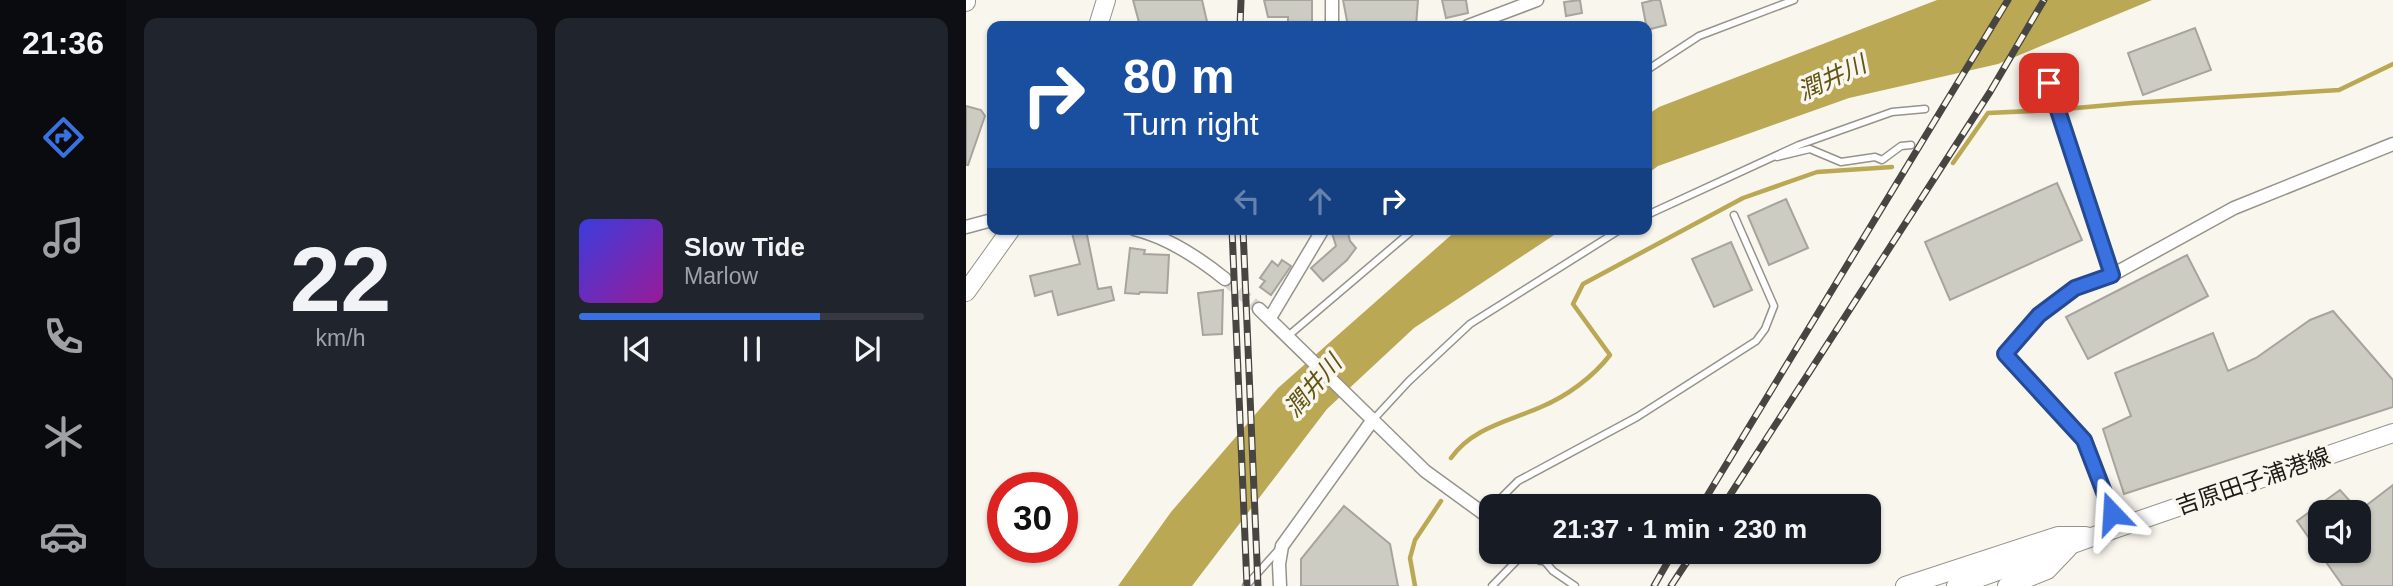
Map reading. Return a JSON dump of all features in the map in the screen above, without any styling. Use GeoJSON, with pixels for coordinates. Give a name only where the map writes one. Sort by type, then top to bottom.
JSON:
{"type":"FeatureCollection","features":[{"type":"Feature","properties":{"kind":"main road"},"geometry":{"type":"LineString","coordinates":[[1100,21],[1106,0]]}},
{"type":"Feature","properties":{"kind":"main road"},"geometry":{"type":"LineString","coordinates":[[966,292],[1007,235]]}},
{"type":"Feature","properties":{"kind":"main road","name":"吉原田子浦港線"},"geometry":{"type":"LineString","coordinates":[[1956,586],[2117,527],[2393,433]]}},
{"type":"Feature","properties":{"kind":"main road"},"geometry":{"type":"LineString","coordinates":[[1905,586],[2058,536],[2097,536]]}},
{"type":"Feature","properties":{"kind":"main road"},"geometry":{"type":"LineString","coordinates":[[2007,586],[2047,570],[2070,546]]}},
{"type":"Feature","properties":{"kind":"street"},"geometry":{"type":"LineString","coordinates":[[1332,0],[1332,21]]}},
{"type":"Feature","properties":{"kind":"street"},"geometry":{"type":"LineString","coordinates":[[1481,21],[1537,0]]}},
{"type":"Feature","properties":{"kind":"street"},"geometry":{"type":"LineString","coordinates":[[2049,83],[2112,275]]}},
{"type":"Feature","properties":{"kind":"street"},"geometry":{"type":"LineString","coordinates":[[2117,527],[2084,440],[2005,354],[2039,315],[2075,288],[2112,275],[2234,208],[2393,144]]}},
{"type":"Feature","properties":{"kind":"street"},"geometry":{"type":"LineString","coordinates":[[966,227],[987,221]]}},
{"type":"Feature","properties":{"kind":"street"},"geometry":{"type":"LineString","coordinates":[[1152,235],[1182,249],[1225,279]]}},
{"type":"Feature","properties":{"kind":"street"},"geometry":{"type":"LineString","coordinates":[[1270,318],[1319,235]]}},
{"type":"Feature","properties":{"kind":"street"},"geometry":{"type":"LineString","coordinates":[[1259,309],[1436,481],[1479,506]]}},
{"type":"Feature","properties":{"kind":"street"},"geometry":{"type":"LineString","coordinates":[[1280,586],[1282,546],[1372,421]]}},
{"type":"Feature","properties":{"kind":"lane"},"geometry":{"type":"LineString","coordinates":[[1652,67],[1699,36],[1794,0]]}},
{"type":"Feature","properties":{"kind":"lane"},"geometry":{"type":"LineString","coordinates":[[1652,213],[1798,145],[1892,112],[1926,109]]}},
{"type":"Feature","properties":{"kind":"lane"},"geometry":{"type":"LineString","coordinates":[[1768,158],[1810,149],[1841,162],[1875,157],[1882,160],[1901,146],[1911,145]]}},
{"type":"Feature","properties":{"kind":"lane"},"geometry":{"type":"LineString","coordinates":[[1506,494],[1518,481],[1637,417],[1756,341],[1765,329],[1774,306],[1734,215]]}},
{"type":"Feature","properties":{"kind":"lane"},"geometry":{"type":"LineString","coordinates":[[1288,336],[1407,235]]}},
{"type":"Feature","properties":{"kind":"lane"},"geometry":{"type":"LineString","coordinates":[[1372,421],[1409,381],[1470,324],[1611,235]]}},
{"type":"Feature","properties":{"kind":"lane"},"geometry":{"type":"LineString","coordinates":[[1245,586],[1282,546]]}},
{"type":"Feature","properties":{"kind":"lane"},"geometry":{"type":"LineString","coordinates":[[1492,586],[1513,564]]}},
{"type":"Feature","properties":{"kind":"lane"},"geometry":{"type":"LineString","coordinates":[[1546,564],[1575,586]]}},
{"type":"Feature","properties":{"kind":"water","name":"潤井川"},"geometry":{"type":"Polygon","coordinates":[[[1937,0],[2152,0],[1998,64],[1849,98],[1652,170],[1652,112],[1937,0]]]}},
{"type":"Feature","properties":{"kind":"water","name":"潤井川"},"geometry":{"type":"Polygon","coordinates":[[[1451,235],[1554,235],[1414,328],[1327,409],[1192,586],[1118,586],[1171,512],[1278,388],[1451,235]]]}},
{"type":"Feature","properties":{"kind":"building"},"geometry":{"type":"Polygon","coordinates":[[[1133,0],[1202,0],[1207,21],[1139,21],[1133,0]]]}},
{"type":"Feature","properties":{"kind":"building"},"geometry":{"type":"Polygon","coordinates":[[[1264,0],[1312,0],[1312,21],[1288,21],[1288,17],[1268,17],[1264,0]]]}},
{"type":"Feature","properties":{"kind":"building"},"geometry":{"type":"Polygon","coordinates":[[[1343,0],[1418,0],[1416,21],[1347,21],[1343,0]]]}},
{"type":"Feature","properties":{"kind":"building"},"geometry":{"type":"Polygon","coordinates":[[[1442,0],[1466,0],[1468,13],[1446,18],[1442,0]]]}},
{"type":"Feature","properties":{"kind":"building"},"geometry":{"type":"Polygon","coordinates":[[[1580,0],[1582,13],[1566,16],[1564,2],[1580,0]]]}},
{"type":"Feature","properties":{"kind":"building"},"geometry":{"type":"Polygon","coordinates":[[[1660,0],[1666,25],[1652,29],[1652,21],[1645,21],[1642,3],[1660,0]]]}},
{"type":"Feature","properties":{"kind":"building"},"geometry":{"type":"Polygon","coordinates":[[[2195,28],[2211,70],[2143,95],[2128,53],[2195,28]]]}},
{"type":"Feature","properties":{"kind":"building"},"geometry":{"type":"Polygon","coordinates":[[[966,106],[981,110],[985,116],[968,165],[966,165],[966,106]]]}},
{"type":"Feature","properties":{"kind":"building"},"geometry":{"type":"Polygon","coordinates":[[[2057,183],[2082,240],[1950,300],[1925,242],[2057,183]]]}},
{"type":"Feature","properties":{"kind":"building"},"geometry":{"type":"Polygon","coordinates":[[[1786,199],[1808,248],[1769,265],[1748,216],[1786,199]]]}},
{"type":"Feature","properties":{"kind":"building"},"geometry":{"type":"Polygon","coordinates":[[[1073,235],[1087,235],[1098,289],[1111,287],[1114,300],[1058,315],[1052,291],[1035,296],[1030,276],[1080,264],[1073,235]]]}},
{"type":"Feature","properties":{"kind":"building"},"geometry":{"type":"Polygon","coordinates":[[[1333,235],[1348,235],[1356,248],[1347,260],[1323,281],[1311,268],[1336,246],[1333,235]]]}},
{"type":"Feature","properties":{"kind":"building"},"geometry":{"type":"Polygon","coordinates":[[[1731,242],[1752,290],[1714,307],[1692,259],[1731,242]]]}},
{"type":"Feature","properties":{"kind":"building"},"geometry":{"type":"Polygon","coordinates":[[[1130,248],[1145,250],[1144,254],[1169,255],[1167,293],[1125,293],[1130,248]]]}},
{"type":"Feature","properties":{"kind":"building"},"geometry":{"type":"Polygon","coordinates":[[[2187,255],[2208,296],[2088,359],[2066,317],[2187,255]]]}},
{"type":"Feature","properties":{"kind":"building"},"geometry":{"type":"Polygon","coordinates":[[[1282,260],[1291,266],[1271,295],[1260,287],[1265,281],[1260,278],[1272,261],[1278,266],[1282,260]]]}},
{"type":"Feature","properties":{"kind":"building"},"geometry":{"type":"Polygon","coordinates":[[[1223,290],[1222,334],[1203,335],[1198,293],[1223,290]]]}},
{"type":"Feature","properties":{"kind":"building"},"geometry":{"type":"Polygon","coordinates":[[[2333,311],[2393,380],[2393,407],[2124,494],[2103,429],[2131,416],[2115,373],[2213,333],[2228,371],[2256,358],[2310,320],[2333,311]]]}},
{"type":"Feature","properties":{"kind":"building"},"geometry":{"type":"Polygon","coordinates":[[[2393,485],[2393,586],[2343,586],[2327,563],[2371,563],[2371,502],[2393,485]]]}},
{"type":"Feature","properties":{"kind":"building"},"geometry":{"type":"Polygon","coordinates":[[[2340,490],[2349,500],[2326,500],[2340,490]]]}},
{"type":"Feature","properties":{"kind":"building"},"geometry":{"type":"Polygon","coordinates":[[[1344,506],[1390,544],[1398,586],[1301,586],[1301,559],[1344,506]]]}},
{"type":"Feature","properties":{"kind":"building"},"geometry":{"type":"Polygon","coordinates":[[[2308,513],[2308,537],[2297,521],[2308,513]]]}},
{"type":"Feature","properties":{"kind":"waterway"},"geometry":{"type":"LineString","coordinates":[[2065,109],[2339,90],[2393,64]]}},
{"type":"Feature","properties":{"kind":"waterway"},"geometry":{"type":"LineString","coordinates":[[1953,163],[1988,113],[2053,110]]}},
{"type":"Feature","properties":{"kind":"waterway"},"geometry":{"type":"LineString","coordinates":[[1451,458],[1469,439],[1480,432],[1551,403],[1570,392],[1596,371],[1610,355],[1573,304],[1583,284],[1743,198],[1817,172],[1892,167]]}},
{"type":"Feature","properties":{"kind":"waterway"},"geometry":{"type":"LineString","coordinates":[[1415,586],[1410,558],[1415,540],[1441,501]]}},
{"type":"Feature","properties":{"kind":"tunnel"},"geometry":{"type":"LineString","coordinates":[[1225,279],[1259,309]]}},
{"type":"Feature","properties":{"kind":"railway"},"geometry":{"type":"LineString","coordinates":[[1240,21],[1241,0]]}},
{"type":"Feature","properties":{"kind":"railway"},"geometry":{"type":"LineString","coordinates":[[1708,494],[2008,0]]}},
{"type":"Feature","properties":{"kind":"railway"},"geometry":{"type":"LineString","coordinates":[[1731,494],[1990,92],[2044,0]]}},
{"type":"Feature","properties":{"kind":"railway"},"geometry":{"type":"LineString","coordinates":[[1232,235],[1247,586]]}},
{"type":"Feature","properties":{"kind":"railway"},"geometry":{"type":"LineString","coordinates":[[1243,235],[1258,586]]}},
{"type":"Feature","properties":{"kind":"railway"},"geometry":{"type":"LineString","coordinates":[[1654,586],[1667,564]]}},
{"type":"Feature","properties":{"kind":"railway"},"geometry":{"type":"LineString","coordinates":[[1671,586],[1685,564]]}},
{"type":"Feature","properties":{"kind":"route"},"geometry":{"type":"LineString","coordinates":[[2049,83],[2112,275],[2075,288],[2039,315],[2005,354],[2078,430],[2112,513]]}}]}
